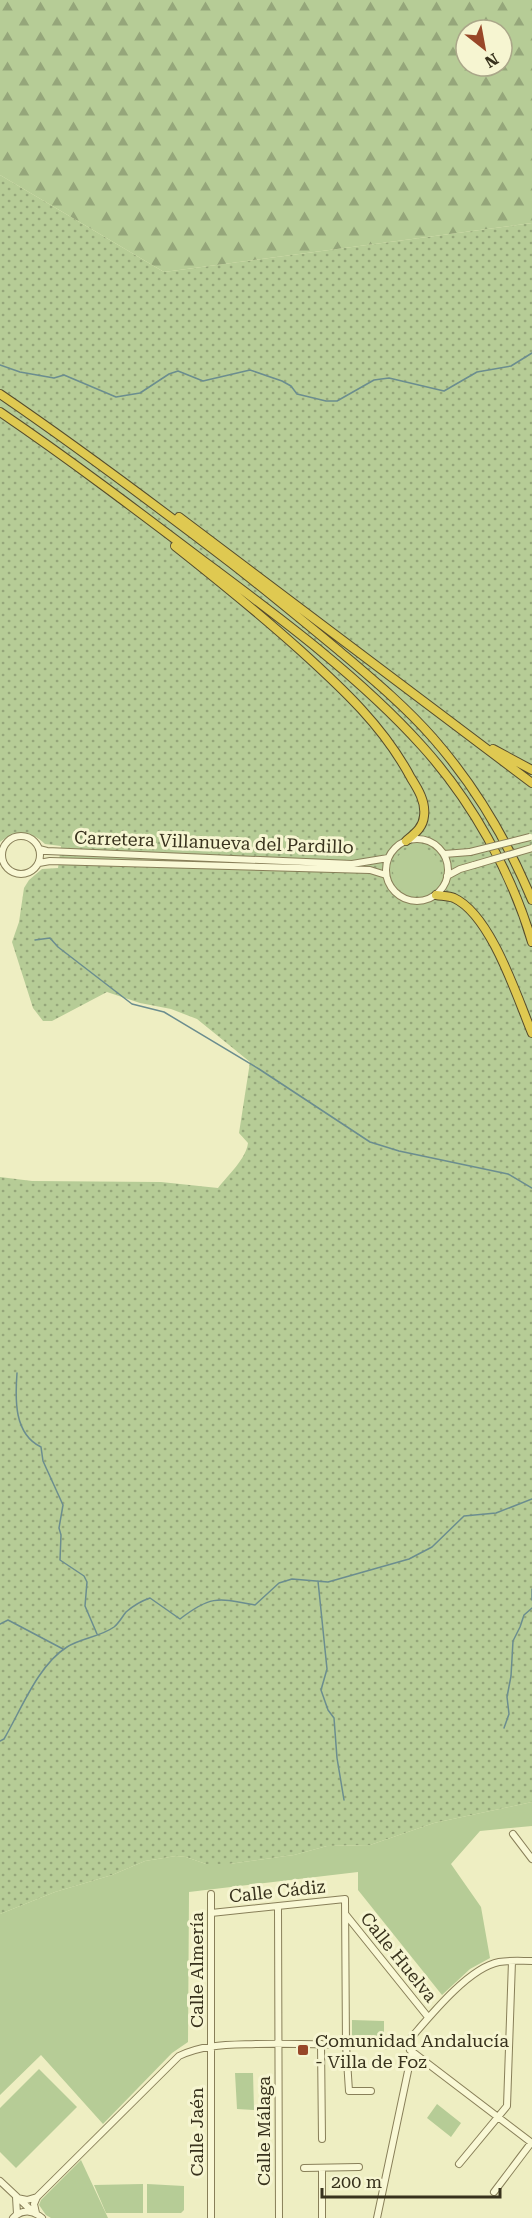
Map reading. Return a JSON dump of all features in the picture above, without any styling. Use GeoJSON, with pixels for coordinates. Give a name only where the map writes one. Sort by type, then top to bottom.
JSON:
{"type":"FeatureCollection","features":[{"type":"Feature","properties":{"kind":"highway"},"geometry":{"type":"LineString","coordinates":[[0,394],[126,483],[197,529],[532,783]]}},
{"type":"Feature","properties":{"kind":"highway"},"geometry":{"type":"LineString","coordinates":[[0,412],[128,503],[254,598],[387,710],[423,747],[456,789],[484,833],[508,879],[532,942]]}},
{"type":"Feature","properties":{"kind":"highway"},"geometry":{"type":"LineString","coordinates":[[126,483],[271,595],[389,694],[426,730],[466,780],[497,827],[532,900]]}},
{"type":"Feature","properties":{"kind":"highway"},"geometry":{"type":"LineString","coordinates":[[128,503],[153,529],[245,601],[332,679],[369,716],[403,762],[423,802],[423,822],[406,841]]}},
{"type":"Feature","properties":{"kind":"highway"},"geometry":{"type":"LineString","coordinates":[[471,738],[532,770]]}},
{"type":"Feature","properties":{"kind":"highway"},"geometry":{"type":"LineString","coordinates":[[436,894],[462,903],[494,942],[532,1033]]}},
{"type":"Feature","properties":{"kind":"street"},"geometry":{"type":"LineString","coordinates":[[21,836],[28,838],[35,842],[39,849],[39,863],[27,874],[18,874],[6,868],[1,861],[1,850],[13,838],[21,836]]}},
{"type":"Feature","properties":{"kind":"street"},"geometry":{"type":"LineString","coordinates":[[444,854],[470,852],[531,836]]}},
{"type":"Feature","properties":{"kind":"street"},"geometry":{"type":"LineString","coordinates":[[423,840],[444,854],[448,869],[447,876],[445,883],[436,894],[427,900],[417,901],[407,900],[393,891],[386,875],[388,858],[406,841],[423,840]]}},
{"type":"Feature","properties":{"kind":"street"},"geometry":{"type":"LineString","coordinates":[[447,876],[460,869],[532,848]]}},
{"type":"Feature","properties":{"kind":"street","name":"Carretera Villanueva del Pardillo"},"geometry":{"type":"LineString","coordinates":[[39,849],[352,864],[388,858]]}},
{"type":"Feature","properties":{"kind":"street","name":"Carretera Villanueva del Pardillo"},"geometry":{"type":"LineString","coordinates":[[39,863],[50,861],[370,870],[386,875]]}},
{"type":"Feature","properties":{"kind":"street"},"geometry":{"type":"LineString","coordinates":[[513,1834],[532,1859]]}},
{"type":"Feature","properties":{"kind":"street","name":"Calle Almería"},"geometry":{"type":"LineString","coordinates":[[211,1894],[211,2045]]}},
{"type":"Feature","properties":{"kind":"street","name":"Calle Cádiz"},"geometry":{"type":"LineString","coordinates":[[211,1913],[345,1899],[346,1915]]}},
{"type":"Feature","properties":{"kind":"street","name":"Calle Málaga"},"geometry":{"type":"LineString","coordinates":[[278,1906],[279,2218]]}},
{"type":"Feature","properties":{"kind":"street"},"geometry":{"type":"LineString","coordinates":[[346,1915],[346,2045],[349,2091],[371,2091]]}},
{"type":"Feature","properties":{"kind":"street","name":"Calle Huelva"},"geometry":{"type":"LineString","coordinates":[[346,1915],[428,2017]]}},
{"type":"Feature","properties":{"kind":"street"},"geometry":{"type":"LineString","coordinates":[[459,2164],[507,2106],[512,1961]]}},
{"type":"Feature","properties":{"kind":"street"},"geometry":{"type":"LineString","coordinates":[[405,2045],[428,2017],[481,1969],[498,1962],[532,1961]]}},
{"type":"Feature","properties":{"kind":"street"},"geometry":{"type":"LineString","coordinates":[[321,2044],[322,2139]]}},
{"type":"Feature","properties":{"kind":"street"},"geometry":{"type":"LineString","coordinates":[[34,2212],[37,2197],[179,2056],[211,2045],[405,2045],[532,2143],[494,2192]]}},
{"type":"Feature","properties":{"kind":"street","name":"Calle Jaén"},"geometry":{"type":"LineString","coordinates":[[211,2045],[211,2218]]}},
{"type":"Feature","properties":{"kind":"street"},"geometry":{"type":"LineString","coordinates":[[377,2218],[412,2052]]}},
{"type":"Feature","properties":{"kind":"street"},"geometry":{"type":"LineString","coordinates":[[304,2168],[359,2167]]}},
{"type":"Feature","properties":{"kind":"street"},"geometry":{"type":"LineString","coordinates":[[322,2168],[322,2218]]}},
{"type":"Feature","properties":{"kind":"street"},"geometry":{"type":"LineString","coordinates":[[0,2181],[42,2218]]}},
{"type":"Feature","properties":{"kind":"street"},"geometry":{"type":"LineString","coordinates":[[16,2197],[27,2200],[37,2197]]}},
{"type":"Feature","properties":{"kind":"street"},"geometry":{"type":"LineString","coordinates":[[16,2197],[15,2216],[34,2212]]}},
{"type":"Feature","properties":{"kind":"green space"},"geometry":{"type":"Polygon","coordinates":[[[0,0],[532,0],[532,223],[164,272],[0,175],[0,0]]]}},
{"type":"Feature","properties":{"kind":"green space"},"geometry":{"type":"Polygon","coordinates":[[[0,175],[164,272],[532,223],[532,1802],[434,1823],[370,1845],[327,1846],[294,1855],[229,1864],[206,1864],[176,1856],[145,1861],[112,1875],[55,1892],[0,1914],[0,1177],[32,1181],[161,1182],[218,1188],[247,1149],[248,1143],[239,1133],[250,1062],[197,1019],[171,1009],[140,1003],[107,992],[52,1021],[43,1021],[33,1008],[12,942],[19,922],[24,888],[29,880],[42,869],[58,868],[61,846],[45,844],[34,836],[23,833],[11,835],[0,842],[0,175]]]}},
{"type":"Feature","properties":{"kind":"green space"},"geometry":{"type":"Polygon","coordinates":[[[412,847],[422,847],[434,854],[441,866],[441,876],[434,888],[422,895],[412,895],[397,884],[393,876],[393,866],[404,851],[412,847]]]}},
{"type":"Feature","properties":{"kind":"green space"},"geometry":{"type":"Polygon","coordinates":[[[532,1802],[532,1826],[480,1831],[451,1864],[481,1907],[490,1958],[470,1969],[442,1995],[358,1890],[358,1872],[189,1892],[188,2042],[172,2053],[103,2124],[41,2055],[0,2095],[0,1914],[55,1892],[112,1875],[145,1861],[176,1856],[206,1864],[229,1864],[294,1855],[327,1846],[370,1845],[434,1823],[532,1802]]]}},
{"type":"Feature","properties":{"kind":"green space"},"geometry":{"type":"Polygon","coordinates":[[[352,2020],[384,2021],[384,2036],[352,2037],[352,2020]]]}},
{"type":"Feature","properties":{"kind":"green space"},"geometry":{"type":"Polygon","coordinates":[[[39,2069],[77,2107],[16,2168],[0,2152],[0,2108],[39,2069]]]}},
{"type":"Feature","properties":{"kind":"green space"},"geometry":{"type":"Polygon","coordinates":[[[235,2073],[253,2073],[254,2110],[237,2109],[235,2073]]]}},
{"type":"Feature","properties":{"kind":"green space"},"geometry":{"type":"Polygon","coordinates":[[[437,2104],[461,2123],[451,2137],[427,2118],[437,2104]]]}},
{"type":"Feature","properties":{"kind":"green space"},"geometry":{"type":"Polygon","coordinates":[[[81,2160],[108,2218],[51,2218],[39,2205],[41,2200],[81,2160]]]}},
{"type":"Feature","properties":{"kind":"green space"},"geometry":{"type":"Polygon","coordinates":[[[143,2184],[143,2213],[106,2213],[94,2185],[143,2184]]]}},
{"type":"Feature","properties":{"kind":"green space"},"geometry":{"type":"Polygon","coordinates":[[[147,2184],[184,2186],[184,2210],[181,2213],[147,2213],[147,2184]]]}},
{"type":"Feature","properties":{"kind":"waterway"},"geometry":{"type":"LineString","coordinates":[[0,365],[20,372],[54,378],[64,375],[116,397],[140,393],[169,374],[178,371],[203,381],[250,370],[282,381],[291,386],[297,394],[326,401],[337,401],[374,380],[389,378],[444,391],[477,372],[511,366],[532,353]]}},
{"type":"Feature","properties":{"kind":"waterway"},"geometry":{"type":"LineString","coordinates":[[35,940],[50,938],[58,947],[132,1004],[164,1012],[259,1069],[370,1142],[399,1151],[508,1174],[532,1188]]}},
{"type":"Feature","properties":{"kind":"waterway"},"geometry":{"type":"LineString","coordinates":[[17,1373],[16,1394],[21,1425],[32,1441],[41,1447],[43,1461],[63,1505],[59,1528],[60,1560],[84,1576],[87,1582],[85,1606],[97,1634]]}},
{"type":"Feature","properties":{"kind":"waterway"},"geometry":{"type":"LineString","coordinates":[[0,1741],[4,1739],[39,1676],[57,1655],[72,1644],[114,1627],[126,1612],[143,1601],[150,1598],[180,1619],[200,1606],[215,1600],[255,1605],[279,1583],[292,1579],[328,1582],[409,1559],[432,1547],[464,1516],[496,1513],[532,1499]]}},
{"type":"Feature","properties":{"kind":"waterway"},"geometry":{"type":"LineString","coordinates":[[318,1581],[327,1669],[321,1690],[328,1710],[334,1718],[337,1758],[344,1800]]}},
{"type":"Feature","properties":{"kind":"waterway"},"geometry":{"type":"LineString","coordinates":[[532,1589],[532,1600]]}},
{"type":"Feature","properties":{"kind":"waterway"},"geometry":{"type":"LineString","coordinates":[[504,1728],[509,1714],[507,1697],[513,1641],[524,1615],[532,1608]]}},
{"type":"Feature","properties":{"kind":"waterway"},"geometry":{"type":"LineString","coordinates":[[0,1624],[8,1620],[63,1649]]}},
{"type":"Feature","properties":{"kind":"place","name":"Comunidad Andalucía - Villa de Foz"},"geometry":{"type":"Point","coordinates":[303,2050]}}]}
